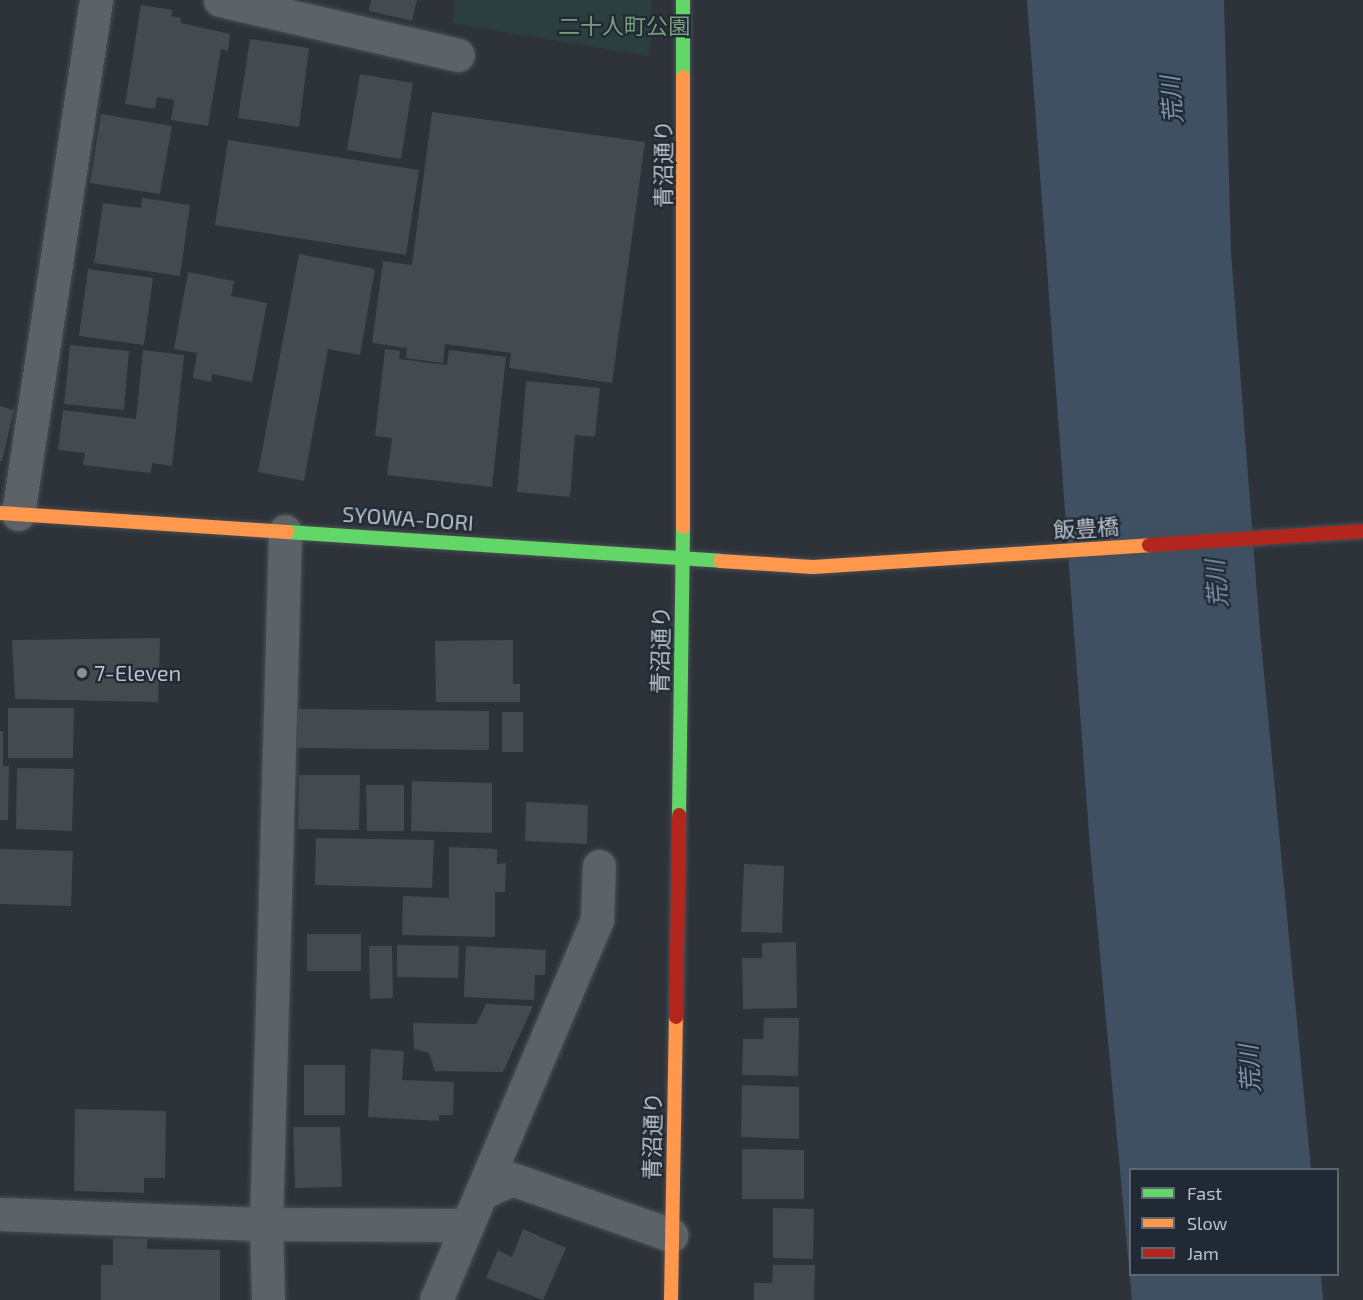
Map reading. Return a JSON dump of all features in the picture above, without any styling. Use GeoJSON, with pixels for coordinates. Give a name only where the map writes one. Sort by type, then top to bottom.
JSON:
{"type":"FeatureCollection","features":[{"type":"Feature","properties":{"kind":"street"},"geometry":{"type":"LineString","coordinates":[[9,514],[96,0]]}},
{"type":"Feature","properties":{"kind":"street"},"geometry":{"type":"LineString","coordinates":[[220,0],[458,55]]}},
{"type":"Feature","properties":{"kind":"street","name":"青沼通り"},"geometry":{"type":"LineString","coordinates":[[671,1300],[683,557],[683,0]]}},
{"type":"Feature","properties":{"kind":"street","name":"SYOWA-DORI"},"geometry":{"type":"LineString","coordinates":[[9,514],[813,567]]}},
{"type":"Feature","properties":{"kind":"street"},"geometry":{"type":"LineString","coordinates":[[268,1300],[266,1224],[285,531]]}},
{"type":"Feature","properties":{"kind":"street","name":"飯豊橋"},"geometry":{"type":"LineString","coordinates":[[813,567],[1363,531]]}},
{"type":"Feature","properties":{"kind":"street"},"geometry":{"type":"LineString","coordinates":[[436,1300],[465,1225],[481,1193],[597,920],[599,866]]}},
{"type":"Feature","properties":{"kind":"street"},"geometry":{"type":"LineString","coordinates":[[481,1193],[512,1179],[672,1235]]}},
{"type":"Feature","properties":{"kind":"street"},"geometry":{"type":"LineString","coordinates":[[0,1214],[266,1224],[465,1225]]}},
{"type":"Feature","properties":{"kind":"green space","name":"二十人町公園"},"geometry":{"type":"Polygon","coordinates":[[[455,0],[652,0],[649,56],[452,23],[455,0]]]}},
{"type":"Feature","properties":{"kind":"water","name":"荒川"},"geometry":{"type":"Polygon","coordinates":[[[1027,0],[1224,0],[1231,253],[1260,632],[1311,1168],[1129,1168],[1129,1268],[1090,847],[1027,0]]]}},
{"type":"Feature","properties":{"kind":"water"},"geometry":{"type":"Polygon","coordinates":[[[1130,1276],[1321,1276],[1323,1300],[1132,1300],[1130,1276]]]}},
{"type":"Feature","properties":{"kind":"building"},"geometry":{"type":"Polygon","coordinates":[[[371,0],[417,0],[412,21],[369,11],[371,0]]]}},
{"type":"Feature","properties":{"kind":"building"},"geometry":{"type":"Polygon","coordinates":[[[141,5],[173,10],[171,16],[181,18],[181,23],[230,34],[228,51],[221,49],[208,126],[171,120],[174,100],[157,97],[155,109],[125,104],[141,5]]]}},
{"type":"Feature","properties":{"kind":"building"},"geometry":{"type":"Polygon","coordinates":[[[250,39],[309,48],[299,127],[238,118],[250,39]]]}},
{"type":"Feature","properties":{"kind":"building"},"geometry":{"type":"Polygon","coordinates":[[[360,74],[413,83],[401,159],[347,150],[360,74]]]}},
{"type":"Feature","properties":{"kind":"building"},"geometry":{"type":"Polygon","coordinates":[[[432,112],[645,142],[612,383],[509,368],[511,353],[445,344],[443,363],[406,358],[407,348],[372,343],[383,261],[412,265],[432,112]]]}},
{"type":"Feature","properties":{"kind":"building"},"geometry":{"type":"Polygon","coordinates":[[[101,114],[172,126],[160,194],[90,183],[101,114]]]}},
{"type":"Feature","properties":{"kind":"building"},"geometry":{"type":"Polygon","coordinates":[[[228,140],[419,170],[406,255],[215,225],[228,140]]]}},
{"type":"Feature","properties":{"kind":"building"},"geometry":{"type":"Polygon","coordinates":[[[142,198],[190,205],[180,276],[94,263],[103,203],[141,208],[142,198]]]}},
{"type":"Feature","properties":{"kind":"building"},"geometry":{"type":"Polygon","coordinates":[[[299,254],[375,269],[360,355],[328,349],[304,481],[258,472],[299,254]]]}},
{"type":"Feature","properties":{"kind":"building"},"geometry":{"type":"Polygon","coordinates":[[[88,269],[153,278],[144,345],[79,336],[88,269]]]}},
{"type":"Feature","properties":{"kind":"building"},"geometry":{"type":"Polygon","coordinates":[[[188,272],[234,281],[231,296],[267,303],[252,382],[212,374],[211,382],[193,378],[197,353],[174,349],[188,272]]]}},
{"type":"Feature","properties":{"kind":"building"},"geometry":{"type":"Polygon","coordinates":[[[70,345],[129,351],[124,410],[64,404],[70,345]]]}},
{"type":"Feature","properties":{"kind":"building"},"geometry":{"type":"Polygon","coordinates":[[[385,349],[400,351],[399,359],[447,365],[449,350],[506,357],[492,487],[387,475],[392,438],[375,436],[385,349]]]}},
{"type":"Feature","properties":{"kind":"building"},"geometry":{"type":"Polygon","coordinates":[[[143,350],[184,355],[172,466],[152,463],[151,473],[83,465],[85,453],[58,450],[63,410],[136,419],[143,350]]]}},
{"type":"Feature","properties":{"kind":"building"},"geometry":{"type":"Polygon","coordinates":[[[526,381],[600,388],[595,437],[575,435],[570,497],[517,492],[526,381]]]}},
{"type":"Feature","properties":{"kind":"building"},"geometry":{"type":"Polygon","coordinates":[[[0,406],[14,410],[2,461],[0,461],[0,406]]]}},
{"type":"Feature","properties":{"kind":"building"},"geometry":{"type":"Polygon","coordinates":[[[160,638],[158,702],[15,699],[12,640],[160,638]]]}},
{"type":"Feature","properties":{"kind":"building"},"geometry":{"type":"Polygon","coordinates":[[[513,640],[513,684],[520,684],[520,702],[436,702],[435,641],[513,640]]]}},
{"type":"Feature","properties":{"kind":"building"},"geometry":{"type":"Polygon","coordinates":[[[8,708],[74,708],[73,758],[8,758],[8,708]]]}},
{"type":"Feature","properties":{"kind":"building"},"geometry":{"type":"Polygon","coordinates":[[[298,709],[489,711],[489,750],[298,748],[298,709]]]}},
{"type":"Feature","properties":{"kind":"building"},"geometry":{"type":"Polygon","coordinates":[[[502,712],[523,712],[523,752],[502,752],[502,712]]]}},
{"type":"Feature","properties":{"kind":"building"},"geometry":{"type":"Polygon","coordinates":[[[0,731],[3,731],[3,766],[9,766],[8,820],[0,820],[0,731]]]}},
{"type":"Feature","properties":{"kind":"building"},"geometry":{"type":"Polygon","coordinates":[[[17,768],[74,769],[72,831],[16,829],[17,768]]]}},
{"type":"Feature","properties":{"kind":"building"},"geometry":{"type":"Polygon","coordinates":[[[299,775],[360,775],[359,830],[298,829],[299,775]]]}},
{"type":"Feature","properties":{"kind":"building"},"geometry":{"type":"Polygon","coordinates":[[[412,781],[492,783],[492,833],[411,831],[412,781]]]}},
{"type":"Feature","properties":{"kind":"building"},"geometry":{"type":"Polygon","coordinates":[[[366,785],[404,785],[404,831],[367,831],[366,785]]]}},
{"type":"Feature","properties":{"kind":"building"},"geometry":{"type":"Polygon","coordinates":[[[526,802],[588,805],[587,844],[525,841],[526,802]]]}},
{"type":"Feature","properties":{"kind":"building"},"geometry":{"type":"Polygon","coordinates":[[[316,838],[434,840],[432,888],[315,885],[316,838]]]}},
{"type":"Feature","properties":{"kind":"building"},"geometry":{"type":"Polygon","coordinates":[[[449,847],[497,849],[497,864],[506,863],[505,892],[495,892],[495,937],[402,935],[403,896],[449,898],[449,847]]]}},
{"type":"Feature","properties":{"kind":"building"},"geometry":{"type":"Polygon","coordinates":[[[0,849],[73,851],[71,906],[0,904],[0,849]]]}},
{"type":"Feature","properties":{"kind":"building"},"geometry":{"type":"Polygon","coordinates":[[[744,864],[784,866],[782,933],[741,932],[744,864]]]}},
{"type":"Feature","properties":{"kind":"building"},"geometry":{"type":"Polygon","coordinates":[[[307,934],[361,934],[361,971],[307,971],[307,934]]]}},
{"type":"Feature","properties":{"kind":"building"},"geometry":{"type":"Polygon","coordinates":[[[796,942],[797,1008],[743,1009],[742,958],[762,958],[762,943],[796,942]]]}},
{"type":"Feature","properties":{"kind":"building"},"geometry":{"type":"Polygon","coordinates":[[[397,945],[459,946],[458,978],[397,977],[397,945]]]}},
{"type":"Feature","properties":{"kind":"building"},"geometry":{"type":"Polygon","coordinates":[[[369,946],[392,946],[393,998],[370,999],[369,946]]]}},
{"type":"Feature","properties":{"kind":"building"},"geometry":{"type":"Polygon","coordinates":[[[466,946],[546,950],[545,975],[535,975],[534,1000],[464,997],[466,946]]]}},
{"type":"Feature","properties":{"kind":"building"},"geometry":{"type":"Polygon","coordinates":[[[486,1004],[533,1006],[503,1072],[435,1071],[429,1053],[414,1049],[413,1023],[476,1024],[486,1004]]]}},
{"type":"Feature","properties":{"kind":"building"},"geometry":{"type":"Polygon","coordinates":[[[764,1018],[799,1018],[798,1076],[742,1075],[743,1039],[763,1039],[764,1018]]]}},
{"type":"Feature","properties":{"kind":"building"},"geometry":{"type":"Polygon","coordinates":[[[371,1049],[404,1051],[402,1080],[454,1082],[453,1115],[439,1115],[439,1121],[368,1117],[371,1049]]]}},
{"type":"Feature","properties":{"kind":"building"},"geometry":{"type":"Polygon","coordinates":[[[304,1065],[345,1065],[345,1115],[304,1115],[304,1065]]]}},
{"type":"Feature","properties":{"kind":"building"},"geometry":{"type":"Polygon","coordinates":[[[742,1085],[799,1087],[799,1139],[741,1137],[742,1085]]]}},
{"type":"Feature","properties":{"kind":"building"},"geometry":{"type":"Polygon","coordinates":[[[75,1109],[166,1111],[165,1178],[144,1178],[144,1193],[74,1191],[75,1109]]]}},
{"type":"Feature","properties":{"kind":"building"},"geometry":{"type":"Polygon","coordinates":[[[293,1127],[340,1127],[342,1187],[295,1188],[293,1127]]]}},
{"type":"Feature","properties":{"kind":"building"},"geometry":{"type":"Polygon","coordinates":[[[742,1149],[804,1150],[804,1199],[742,1199],[742,1149]]]}},
{"type":"Feature","properties":{"kind":"building"},"geometry":{"type":"Polygon","coordinates":[[[773,1208],[814,1209],[813,1259],[773,1258],[773,1208]]]}},
{"type":"Feature","properties":{"kind":"building"},"geometry":{"type":"Polygon","coordinates":[[[523,1229],[566,1248],[543,1300],[486,1278],[498,1250],[512,1257],[523,1229]]]}},
{"type":"Feature","properties":{"kind":"building"},"geometry":{"type":"Polygon","coordinates":[[[113,1238],[147,1239],[147,1249],[220,1250],[220,1300],[101,1300],[101,1265],[113,1265],[113,1238]]]}},
{"type":"Feature","properties":{"kind":"building"},"geometry":{"type":"Polygon","coordinates":[[[773,1265],[815,1265],[814,1300],[754,1300],[754,1283],[772,1283],[773,1265]]]}},
{"type":"Feature","properties":{"kind":"traffic: fast"},"geometry":{"type":"LineString","coordinates":[[683,0],[683,77]]}},
{"type":"Feature","properties":{"kind":"traffic: fast"},"geometry":{"type":"LineString","coordinates":[[679,815],[683,527]]}},
{"type":"Feature","properties":{"kind":"traffic: fast"},"geometry":{"type":"LineString","coordinates":[[287,532],[720,561]]}},
{"type":"Feature","properties":{"kind":"traffic: slow"},"geometry":{"type":"LineString","coordinates":[[683,77],[683,527]]}},
{"type":"Feature","properties":{"kind":"traffic: slow"},"geometry":{"type":"LineString","coordinates":[[0,513],[287,532]]}},
{"type":"Feature","properties":{"kind":"traffic: slow"},"geometry":{"type":"LineString","coordinates":[[720,561],[813,567],[1149,545]]}},
{"type":"Feature","properties":{"kind":"traffic: slow"},"geometry":{"type":"LineString","coordinates":[[671,1300],[676,1017]]}},
{"type":"Feature","properties":{"kind":"traffic: jam"},"geometry":{"type":"LineString","coordinates":[[1149,545],[1363,531]]}},
{"type":"Feature","properties":{"kind":"traffic: jam"},"geometry":{"type":"LineString","coordinates":[[676,1017],[679,815]]}},
{"type":"Feature","properties":{"kind":"place","name":"7-Eleven"},"geometry":{"type":"Point","coordinates":[82,673]}}]}
